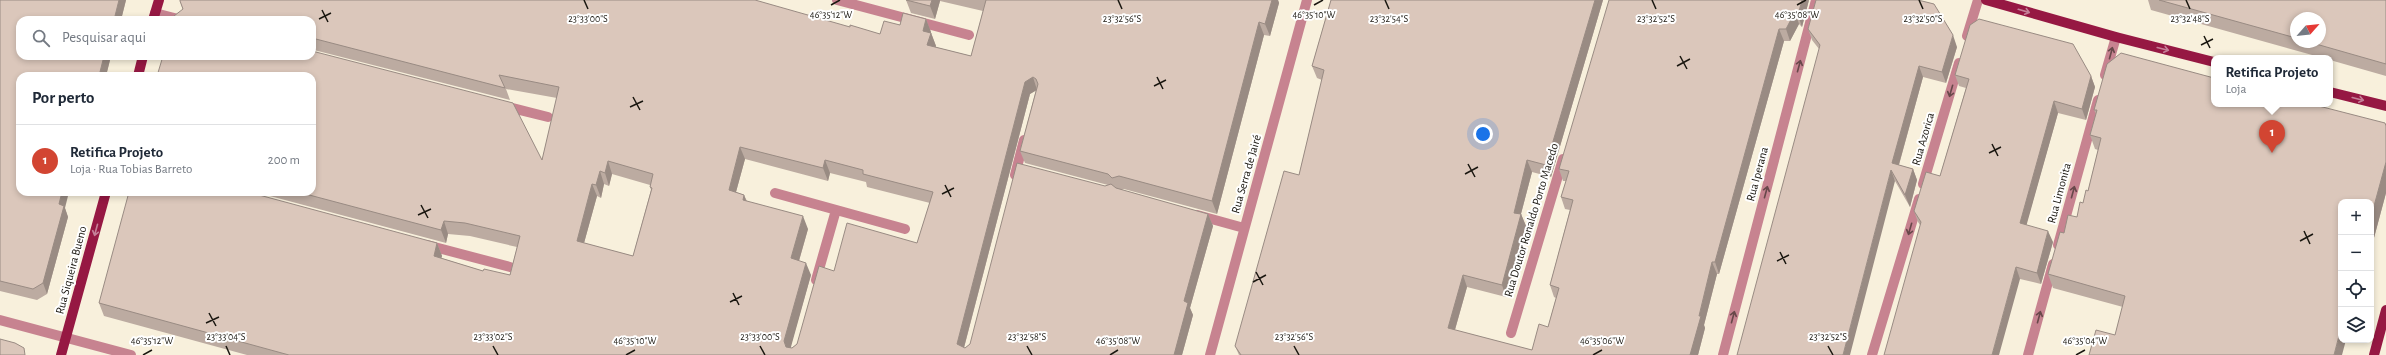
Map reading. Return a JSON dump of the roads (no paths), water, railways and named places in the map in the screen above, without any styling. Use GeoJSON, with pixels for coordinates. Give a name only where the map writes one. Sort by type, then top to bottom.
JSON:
{"type":"FeatureCollection","features":[{"type":"Feature","properties":{"kind":"main road"},"geometry":{"type":"LineString","coordinates":[[154,16],[158,0]]}},
{"type":"Feature","properties":{"kind":"main road"},"geometry":{"type":"LineString","coordinates":[[1986,0],[2116,37],[2211,61]]}},
{"type":"Feature","properties":{"kind":"main road"},"geometry":{"type":"LineString","coordinates":[[139,72],[142,60]]}},
{"type":"Feature","properties":{"kind":"main road"},"geometry":{"type":"LineString","coordinates":[[2333,93],[2386,106]]}},
{"type":"Feature","properties":{"kind":"main road","name":"Rua Siqueira Bueno"},"geometry":{"type":"LineString","coordinates":[[62,355],[105,196]]}},
{"type":"Feature","properties":{"kind":"main road"},"geometry":{"type":"LineString","coordinates":[[2374,355],[2386,310]]}},
{"type":"Feature","properties":{"kind":"street"},"geometry":{"type":"LineString","coordinates":[[837,0],[969,35]]}},
{"type":"Feature","properties":{"kind":"street","name":"Rua Serra de Jairé"},"geometry":{"type":"LineString","coordinates":[[1210,355],[1308,0]]}},
{"type":"Feature","properties":{"kind":"street","name":"Rua Iperana"},"geometry":{"type":"LineString","coordinates":[[1723,355],[1816,0]]}},
{"type":"Feature","properties":{"kind":"street","name":"Rua Azorica"},"geometry":{"type":"LineString","coordinates":[[1872,355],[1978,0]]}},
{"type":"Feature","properties":{"kind":"street","name":"Rua Limonita"},"geometry":{"type":"LineString","coordinates":[[2028,355],[2116,37]]}},
{"type":"Feature","properties":{"kind":"street"},"geometry":{"type":"LineString","coordinates":[[494,103],[548,117]]}},
{"type":"Feature","properties":{"kind":"street"},"geometry":{"type":"LineString","coordinates":[[1013,183],[1020,169],[1026,132]]}},
{"type":"Feature","properties":{"kind":"street","name":"Rua Doutor Ronaldo Porto Macedo"},"geometry":{"type":"LineString","coordinates":[[1511,333],[1565,151]]}},
{"type":"Feature","properties":{"kind":"street"},"geometry":{"type":"LineString","coordinates":[[775,193],[904,229]]}},
{"type":"Feature","properties":{"kind":"street"},"geometry":{"type":"LineString","coordinates":[[813,294],[836,210]]}},
{"type":"Feature","properties":{"kind":"street"},"geometry":{"type":"LineString","coordinates":[[1183,212],[1244,228]]}},
{"type":"Feature","properties":{"kind":"street"},"geometry":{"type":"LineString","coordinates":[[419,243],[510,267]]}},
{"type":"Feature","properties":{"kind":"street"},"geometry":{"type":"LineString","coordinates":[[0,320],[131,355]]}},
{"type":"Feature","properties":{"kind":"place","name":"Retifica Projeto"},"geometry":{"type":"Point","coordinates":[2272,153]}}]}
